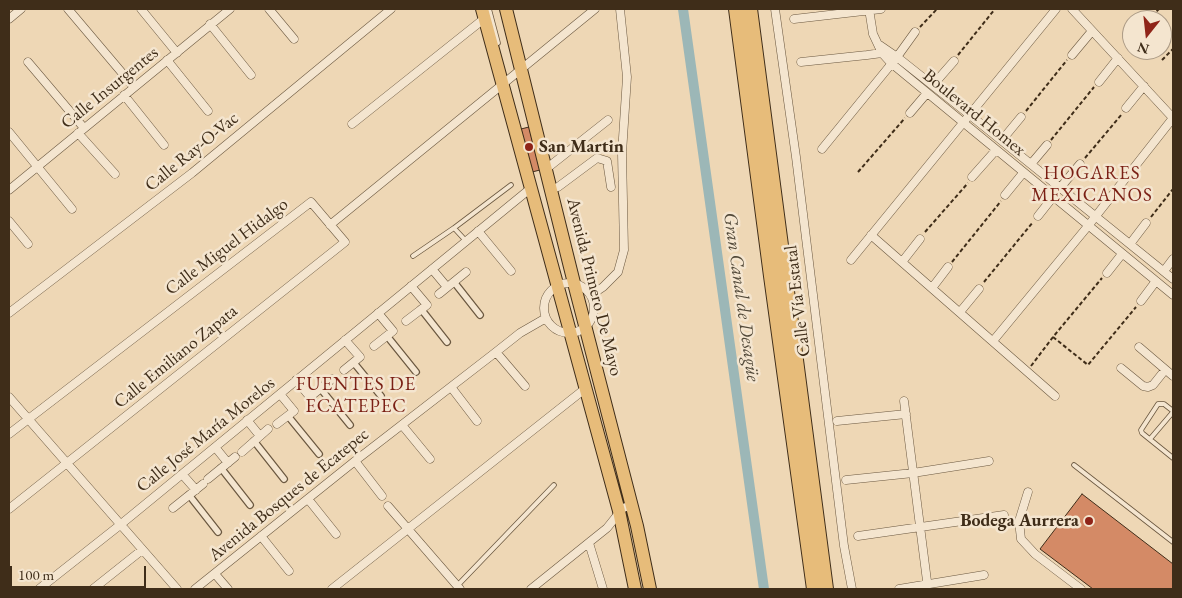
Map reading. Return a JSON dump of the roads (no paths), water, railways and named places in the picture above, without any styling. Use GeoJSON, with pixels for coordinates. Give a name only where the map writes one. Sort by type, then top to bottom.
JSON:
{"type":"FeatureCollection","features":[{"type":"Feature","properties":{"kind":"highway","name":"Avenida Primero De Mayo"},"geometry":{"type":"LineString","coordinates":[[506,9],[517,72],[551,189],[566,284],[625,507],[636,586]]}},
{"type":"Feature","properties":{"kind":"highway"},"geometry":{"type":"LineString","coordinates":[[736,9],[814,589]]}},
{"type":"Feature","properties":{"kind":"highway"},"geometry":{"type":"LineString","coordinates":[[750,9],[826,589]]}},
{"type":"Feature","properties":{"kind":"highway","name":"Avenida Primero De Mayo"},"geometry":{"type":"LineString","coordinates":[[485,12],[531,188],[566,284],[578,331],[586,388],[625,507]]}},
{"type":"Feature","properties":{"kind":"highway","name":"Avenida Primero De Mayo"},"geometry":{"type":"LineString","coordinates":[[629,527],[650,589]]}},
{"type":"Feature","properties":{"kind":"street"},"geometry":{"type":"LineString","coordinates":[[9,19],[21,9]]}},
{"type":"Feature","properties":{"kind":"street"},"geometry":{"type":"LineString","coordinates":[[68,9],[134,87]]}},
{"type":"Feature","properties":{"kind":"street"},"geometry":{"type":"LineString","coordinates":[[141,9],[177,52]]}},
{"type":"Feature","properties":{"kind":"street"},"geometry":{"type":"LineString","coordinates":[[216,9],[222,16]]}},
{"type":"Feature","properties":{"kind":"street","name":"Calle Insurgentes"},"geometry":{"type":"LineString","coordinates":[[9,190],[230,9]]}},
{"type":"Feature","properties":{"kind":"street"},"geometry":{"type":"LineString","coordinates":[[269,9],[294,39]]}},
{"type":"Feature","properties":{"kind":"street","name":"Calle Ray-O-Vac"},"geometry":{"type":"LineString","coordinates":[[9,313],[192,173],[391,9]]}},
{"type":"Feature","properties":{"kind":"street"},"geometry":{"type":"LineString","coordinates":[[330,225],[504,81],[596,9]]}},
{"type":"Feature","properties":{"kind":"street","name":"Avenida Primero De Mayo"},"geometry":{"type":"LineString","coordinates":[[591,295],[603,287],[618,272],[624,250],[622,153],[627,77],[620,9]]}},
{"type":"Feature","properties":{"kind":"street","name":"Calle Vía Estatal"},"geometry":{"type":"LineString","coordinates":[[776,9],[843,537],[852,589]]}},
{"type":"Feature","properties":{"kind":"street"},"geometry":{"type":"LineString","coordinates":[[794,19],[881,9]]}},
{"type":"Feature","properties":{"kind":"street"},"geometry":{"type":"LineString","coordinates":[[851,260],[1056,9]]}},
{"type":"Feature","properties":{"kind":"street"},"geometry":{"type":"LineString","coordinates":[[993,341],[1088,226],[1173,118],[1072,9]]}},
{"type":"Feature","properties":{"kind":"street","name":"Boulevard Homex"},"geometry":{"type":"LineString","coordinates":[[869,10],[873,34],[877,44],[927,93],[1173,295]]}},
{"type":"Feature","properties":{"kind":"street"},"geometry":{"type":"LineString","coordinates":[[352,124],[485,12]]}},
{"type":"Feature","properties":{"kind":"street"},"geometry":{"type":"LineString","coordinates":[[210,24],[251,75]]}},
{"type":"Feature","properties":{"kind":"street"},"geometry":{"type":"LineString","coordinates":[[1072,55],[1092,31]]}},
{"type":"Feature","properties":{"kind":"street"},"geometry":{"type":"LineString","coordinates":[[822,148],[915,32]]}},
{"type":"Feature","properties":{"kind":"street"},"geometry":{"type":"LineString","coordinates":[[801,62],[884,51]]}},
{"type":"Feature","properties":{"kind":"street"},"geometry":{"type":"LineString","coordinates":[[1098,82],[1118,58]]}},
{"type":"Feature","properties":{"kind":"street"},"geometry":{"type":"LineString","coordinates":[[168,60],[208,111]]}},
{"type":"Feature","properties":{"kind":"street","name":"Boulevard Homex"},"geometry":{"type":"LineString","coordinates":[[894,60],[933,85],[1173,279]]}},
{"type":"Feature","properties":{"kind":"street"},"geometry":{"type":"LineString","coordinates":[[933,85],[954,61]]}},
{"type":"Feature","properties":{"kind":"street"},"geometry":{"type":"LineString","coordinates":[[28,62],[115,174]]}},
{"type":"Feature","properties":{"kind":"street"},"geometry":{"type":"LineString","coordinates":[[1126,108],[1144,86]]}},
{"type":"Feature","properties":{"kind":"street"},"geometry":{"type":"LineString","coordinates":[[910,113],[927,93]]}},
{"type":"Feature","properties":{"kind":"street"},"geometry":{"type":"LineString","coordinates":[[124,95],[164,146]]}},
{"type":"Feature","properties":{"kind":"street"},"geometry":{"type":"LineString","coordinates":[[1002,140],[1021,117]]}},
{"type":"Feature","properties":{"kind":"street"},"geometry":{"type":"LineString","coordinates":[[546,169],[608,120]]}},
{"type":"Feature","properties":{"kind":"street"},"geometry":{"type":"LineString","coordinates":[[9,132],[72,209]]}},
{"type":"Feature","properties":{"kind":"street"},"geometry":{"type":"LineString","coordinates":[[1032,164],[1047,145]]}},
{"type":"Feature","properties":{"kind":"street"},"geometry":{"type":"LineString","coordinates":[[972,177],[996,150]]}},
{"type":"Feature","properties":{"kind":"street"},"geometry":{"type":"LineString","coordinates":[[551,189],[558,187],[597,158],[607,161],[611,187]]}},
{"type":"Feature","properties":{"kind":"street"},"geometry":{"type":"LineString","coordinates":[[1060,188],[1080,164]]}},
{"type":"Feature","properties":{"kind":"street"},"geometry":{"type":"LineString","coordinates":[[1005,195],[1024,173]]}},
{"type":"Feature","properties":{"kind":"street","name":"Calle José María Morelos"},"geometry":{"type":"LineString","coordinates":[[39,589],[120,525],[531,188]]}},
{"type":"Feature","properties":{"kind":"street"},"geometry":{"type":"LineString","coordinates":[[1038,216],[1053,197]]}},
{"type":"Feature","properties":{"kind":"street","name":"Calle Miguel Hidalgo"},"geometry":{"type":"LineString","coordinates":[[9,434],[311,202],[330,225]]}},
{"type":"Feature","properties":{"kind":"street"},"geometry":{"type":"LineString","coordinates":[[9,221],[28,244]]}},
{"type":"Feature","properties":{"kind":"street"},"geometry":{"type":"LineString","coordinates":[[1130,244],[1146,223]]}},
{"type":"Feature","properties":{"kind":"street","name":"Calle Emiliano Zapata"},"geometry":{"type":"LineString","coordinates":[[9,509],[344,242],[330,225]]}},
{"type":"Feature","properties":{"kind":"street"},"geometry":{"type":"LineString","coordinates":[[478,231],[511,271]]}},
{"type":"Feature","properties":{"kind":"street"},"geometry":{"type":"LineString","coordinates":[[871,235],[1055,396]]}},
{"type":"Feature","properties":{"kind":"street"},"geometry":{"type":"LineString","coordinates":[[902,262],[920,239]]}},
{"type":"Feature","properties":{"kind":"street"},"geometry":{"type":"LineString","coordinates":[[1107,273],[1122,254]]}},
{"type":"Feature","properties":{"kind":"street"},"geometry":{"type":"LineString","coordinates":[[1164,271],[1173,259]]}},
{"type":"Feature","properties":{"kind":"street"},"geometry":{"type":"LineString","coordinates":[[932,288],[948,267]]}},
{"type":"Feature","properties":{"kind":"street"},"geometry":{"type":"LineString","coordinates":[[432,269],[451,285],[480,315]]}},
{"type":"Feature","properties":{"kind":"street"},"geometry":{"type":"LineString","coordinates":[[439,294],[466,272]]}},
{"type":"Feature","properties":{"kind":"street"},"geometry":{"type":"LineString","coordinates":[[1141,301],[1156,281]]}},
{"type":"Feature","properties":{"kind":"street"},"geometry":{"type":"LineString","coordinates":[[566,284],[581,286],[591,295],[595,308],[591,322],[578,331],[560,332],[551,326],[546,318],[544,305],[548,294],[566,284]]}},
{"type":"Feature","properties":{"kind":"street"},"geometry":{"type":"LineString","coordinates":[[406,321],[427,305],[411,286]]}},
{"type":"Feature","properties":{"kind":"street"},"geometry":{"type":"LineString","coordinates":[[960,312],[979,289]]}},
{"type":"Feature","properties":{"kind":"street"},"geometry":{"type":"LineString","coordinates":[[421,309],[447,342]]}},
{"type":"Feature","properties":{"kind":"street"},"geometry":{"type":"LineString","coordinates":[[374,346],[393,331],[378,313]]}},
{"type":"Feature","properties":{"kind":"street","name":"Avenida Bosques de Ecatepec"},"geometry":{"type":"LineString","coordinates":[[195,589],[355,461],[520,333],[546,318]]}},
{"type":"Feature","properties":{"kind":"street"},"geometry":{"type":"LineString","coordinates":[[387,336],[416,372]]}},
{"type":"Feature","properties":{"kind":"street"},"geometry":{"type":"LineString","coordinates":[[344,370],[360,357],[345,340]]}},
{"type":"Feature","properties":{"kind":"street"},"geometry":{"type":"LineString","coordinates":[[1139,347],[1173,376]]}},
{"type":"Feature","properties":{"kind":"street"},"geometry":{"type":"LineString","coordinates":[[496,352],[524,386]]}},
{"type":"Feature","properties":{"kind":"street"},"geometry":{"type":"LineString","coordinates":[[354,362],[381,396]]}},
{"type":"Feature","properties":{"kind":"street"},"geometry":{"type":"LineString","coordinates":[[1121,368],[1143,386],[1148,387],[1153,385],[1165,370]]}},
{"type":"Feature","properties":{"kind":"street"},"geometry":{"type":"LineString","coordinates":[[296,380],[310,397],[332,379]]}},
{"type":"Feature","properties":{"kind":"street"},"geometry":{"type":"LineString","coordinates":[[451,387],[477,422]]}},
{"type":"Feature","properties":{"kind":"street"},"geometry":{"type":"LineString","coordinates":[[320,388],[350,424]]}},
{"type":"Feature","properties":{"kind":"street"},"geometry":{"type":"LineString","coordinates":[[332,589],[586,388]]}},
{"type":"Feature","properties":{"kind":"street"},"geometry":{"type":"LineString","coordinates":[[277,424],[294,411],[280,394]]}},
{"type":"Feature","properties":{"kind":"street"},"geometry":{"type":"LineString","coordinates":[[9,397],[177,589]]}},
{"type":"Feature","properties":{"kind":"street"},"geometry":{"type":"LineString","coordinates":[[904,401],[927,581],[925,587]]}},
{"type":"Feature","properties":{"kind":"street"},"geometry":{"type":"LineString","coordinates":[[837,421],[906,414]]}},
{"type":"Feature","properties":{"kind":"street"},"geometry":{"type":"LineString","coordinates":[[288,416],[319,454]]}},
{"type":"Feature","properties":{"kind":"street"},"geometry":{"type":"LineString","coordinates":[[248,420],[257,439],[284,478]]}},
{"type":"Feature","properties":{"kind":"street"},"geometry":{"type":"LineString","coordinates":[[402,425],[430,460]]}},
{"type":"Feature","properties":{"kind":"street"},"geometry":{"type":"LineString","coordinates":[[173,508],[268,429]]}},
{"type":"Feature","properties":{"kind":"street"},"geometry":{"type":"LineString","coordinates":[[215,447],[250,505]]}},
{"type":"Feature","properties":{"kind":"street"},"geometry":{"type":"LineString","coordinates":[[355,461],[382,496]]}},
{"type":"Feature","properties":{"kind":"street"},"geometry":{"type":"LineString","coordinates":[[846,480],[913,473],[989,461]]}},
{"type":"Feature","properties":{"kind":"street"},"geometry":{"type":"LineString","coordinates":[[182,474],[196,490]]}},
{"type":"Feature","properties":{"kind":"street"},"geometry":{"type":"LineString","coordinates":[[1028,492],[1019,521],[1021,538],[1035,554],[1081,589]]}},
{"type":"Feature","properties":{"kind":"street"},"geometry":{"type":"LineString","coordinates":[[188,495],[218,532]]}},
{"type":"Feature","properties":{"kind":"street"},"geometry":{"type":"LineString","coordinates":[[308,499],[336,534]]}},
{"type":"Feature","properties":{"kind":"street"},"geometry":{"type":"LineString","coordinates":[[388,506],[458,588]]}},
{"type":"Feature","properties":{"kind":"street"},"geometry":{"type":"LineString","coordinates":[[531,589],[608,528],[625,507]]}},
{"type":"Feature","properties":{"kind":"street"},"geometry":{"type":"LineString","coordinates":[[858,536],[1004,515]]}},
{"type":"Feature","properties":{"kind":"street"},"geometry":{"type":"LineString","coordinates":[[608,528],[629,527]]}},
{"type":"Feature","properties":{"kind":"street"},"geometry":{"type":"LineString","coordinates":[[261,536],[289,571]]}},
{"type":"Feature","properties":{"kind":"street"},"geometry":{"type":"LineString","coordinates":[[589,543],[603,589]]}},
{"type":"Feature","properties":{"kind":"street"},"geometry":{"type":"LineString","coordinates":[[93,589],[142,550]]}},
{"type":"Feature","properties":{"kind":"street"},"geometry":{"type":"LineString","coordinates":[[215,574],[228,589]]}},
{"type":"Feature","properties":{"kind":"street"},"geometry":{"type":"LineString","coordinates":[[899,589],[947,586],[984,575]]}},
{"type":"Feature","properties":{"kind":"lane"},"geometry":{"type":"LineString","coordinates":[[485,12],[498,44]]}},
{"type":"Feature","properties":{"kind":"lane"},"geometry":{"type":"LineString","coordinates":[[502,62],[504,81],[566,284]]}},
{"type":"Feature","properties":{"kind":"lane"},"geometry":{"type":"LineString","coordinates":[[520,90],[566,284]]}},
{"type":"Feature","properties":{"kind":"lane"},"geometry":{"type":"LineString","coordinates":[[413,256],[511,186]]}},
{"type":"Feature","properties":{"kind":"lane"},"geometry":{"type":"LineString","coordinates":[[454,228],[466,241]]}},
{"type":"Feature","properties":{"kind":"lane"},"geometry":{"type":"LineString","coordinates":[[578,331],[622,488]]}},
{"type":"Feature","properties":{"kind":"lane"},"geometry":{"type":"LineString","coordinates":[[1150,439],[1173,412],[1164,404],[1158,404],[1140,430],[1150,439],[1173,458]]}},
{"type":"Feature","properties":{"kind":"lane"},"geometry":{"type":"LineString","coordinates":[[1074,465],[1173,542]]}},
{"type":"Feature","properties":{"kind":"lane"},"geometry":{"type":"LineString","coordinates":[[458,588],[554,485]]}},
{"type":"Feature","properties":{"kind":"lane"},"geometry":{"type":"LineString","coordinates":[[639,562],[645,589]]}},
{"type":"Feature","properties":{"kind":"waterway","name":"Gran Canal de Desagüe"},"geometry":{"type":"LineString","coordinates":[[683,9],[764,589]]}},
{"type":"Feature","properties":{"kind":"place","name":"San Martin"},"geometry":{"type":"Point","coordinates":[529,147]}},
{"type":"Feature","properties":{"kind":"place","name":"Bodega Aurrera"},"geometry":{"type":"Point","coordinates":[1089,521]}},
{"type":"Feature","properties":{"kind":"district","name":"HOGARES MEXICANOS"},"geometry":{"type":"Point","coordinates":[1092,185]}},
{"type":"Feature","properties":{"kind":"district","name":"FUENTES DE ECATEPEC"},"geometry":{"type":"Point","coordinates":[356,396]}}]}
